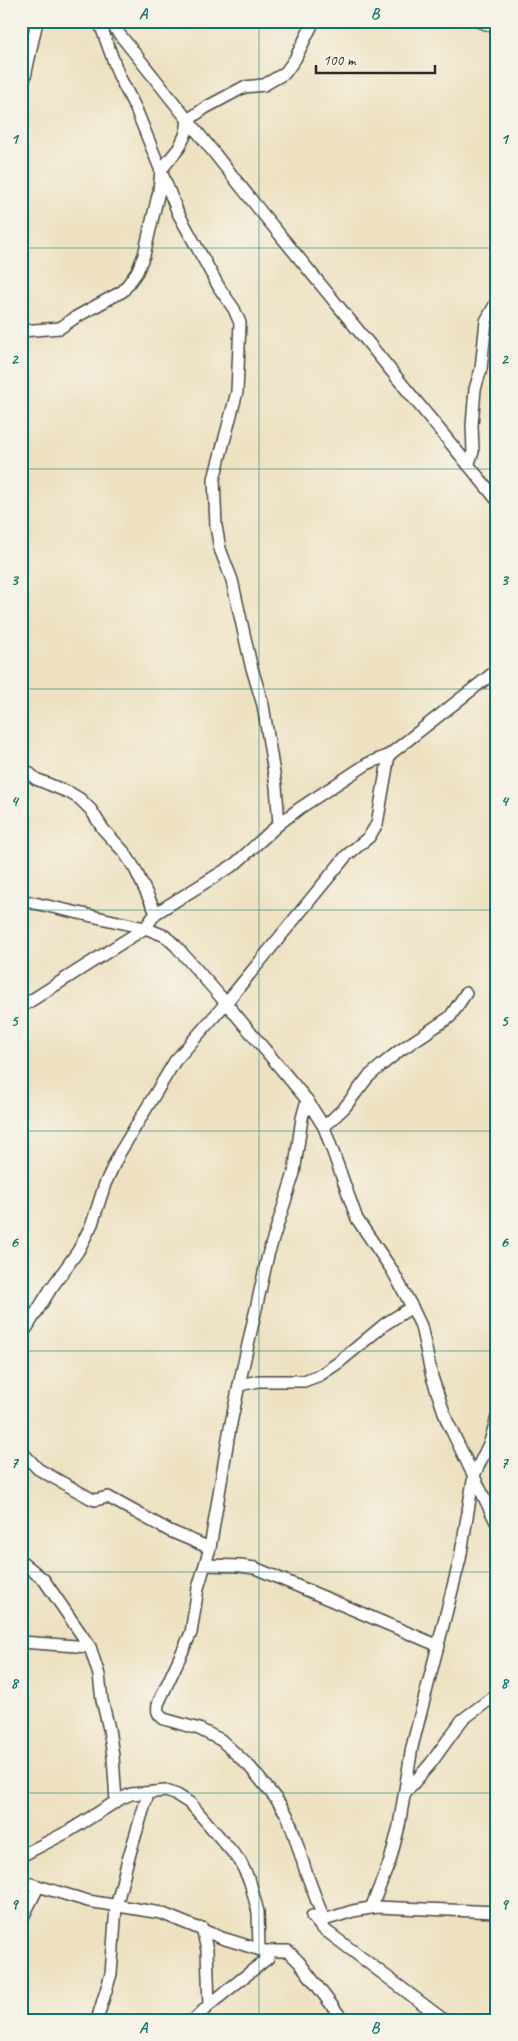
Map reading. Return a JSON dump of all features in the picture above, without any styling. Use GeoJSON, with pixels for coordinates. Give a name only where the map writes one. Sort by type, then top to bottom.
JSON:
{"type":"FeatureCollection","features":[{"type":"Feature","properties":{"kind":"street"},"geometry":{"type":"LineString","coordinates":[[21,95],[37,21]]}},
{"type":"Feature","properties":{"kind":"street"},"geometry":{"type":"LineString","coordinates":[[98,21],[118,76],[136,109],[178,213],[240,323],[237,392],[214,479],[216,526],[220,549],[232,580],[262,705],[276,786],[279,824]]}},
{"type":"Feature","properties":{"kind":"street"},"geometry":{"type":"LineString","coordinates":[[109,21],[497,500]]}},
{"type":"Feature","properties":{"kind":"street"},"geometry":{"type":"LineString","coordinates":[[478,21],[497,28]]}},
{"type":"Feature","properties":{"kind":"street"},"geometry":{"type":"LineString","coordinates":[[21,331],[60,328],[123,291],[137,272],[144,255],[162,170],[179,148],[186,133],[188,120],[205,108],[244,87],[264,85],[285,73],[295,59],[313,22]]}},
{"type":"Feature","properties":{"kind":"street"},"geometry":{"type":"LineString","coordinates":[[468,465],[473,452],[472,425],[475,389],[481,369],[486,321],[497,301]]}},
{"type":"Feature","properties":{"kind":"street"},"geometry":{"type":"LineString","coordinates":[[21,1007],[145,928],[156,914],[235,864],[279,824],[367,764],[389,755],[497,670]]}},
{"type":"Feature","properties":{"kind":"street"},"geometry":{"type":"LineString","coordinates":[[21,1337],[50,1290],[78,1251],[92,1224],[118,1154],[175,1061],[226,1003],[346,856],[373,831],[385,782],[389,755]]}},
{"type":"Feature","properties":{"kind":"street"},"geometry":{"type":"LineString","coordinates":[[21,766],[36,779],[70,793],[91,810],[103,829],[124,852],[135,869],[156,914]]}},
{"type":"Feature","properties":{"kind":"street"},"geometry":{"type":"LineString","coordinates":[[21,900],[145,928],[165,936],[226,1003],[264,1051],[307,1100],[324,1127],[357,1219],[392,1270],[421,1326],[432,1377],[447,1420],[497,1524]]}},
{"type":"Feature","properties":{"kind":"street"},"geometry":{"type":"LineString","coordinates":[[324,1127],[345,1107],[368,1077],[398,1051],[450,1017],[466,993]]}},
{"type":"Feature","properties":{"kind":"street"},"geometry":{"type":"LineString","coordinates":[[307,1100],[302,1118],[294,1173],[268,1254],[239,1385],[229,1432],[210,1548],[198,1588],[191,1633],[158,1704],[159,1716],[199,1728],[221,1740],[250,1767],[277,1800],[287,1815],[324,1920],[371,1908],[497,1912]]}},
{"type":"Feature","properties":{"kind":"street"},"geometry":{"type":"LineString","coordinates":[[239,1385],[259,1381],[304,1381],[320,1375],[384,1324],[412,1307]]}},
{"type":"Feature","properties":{"kind":"street"},"geometry":{"type":"LineString","coordinates":[[371,1908],[390,1861],[399,1826],[412,1747],[460,1559],[474,1476],[490,1442],[497,1417]]}},
{"type":"Feature","properties":{"kind":"street"},"geometry":{"type":"LineString","coordinates":[[21,1450],[38,1469],[90,1498],[95,1500],[108,1498],[170,1531],[210,1548]]}},
{"type":"Feature","properties":{"kind":"street"},"geometry":{"type":"LineString","coordinates":[[21,1560],[44,1580],[90,1647],[99,1675],[102,1700],[109,1729],[116,1802]]}},
{"type":"Feature","properties":{"kind":"street"},"geometry":{"type":"LineString","coordinates":[[206,1565],[255,1568],[439,1646]]}},
{"type":"Feature","properties":{"kind":"street"},"geometry":{"type":"LineString","coordinates":[[21,1642],[90,1647]]}},
{"type":"Feature","properties":{"kind":"street"},"geometry":{"type":"LineString","coordinates":[[404,1794],[431,1763],[462,1720],[497,1694]]}},
{"type":"Feature","properties":{"kind":"street"},"geometry":{"type":"LineString","coordinates":[[21,1856],[68,1832],[131,1794],[166,1791],[187,1800],[240,1861],[250,1882],[258,1912],[261,1950],[268,1958],[206,2012],[194,2020]]}},
{"type":"Feature","properties":{"kind":"street"},"geometry":{"type":"LineString","coordinates":[[98,2020],[111,1974],[116,1907],[148,1794]]}},
{"type":"Feature","properties":{"kind":"street"},"geometry":{"type":"LineString","coordinates":[[21,1881],[88,1901],[116,1907],[161,1912],[222,1938],[261,1950],[288,1951],[299,1962],[343,2020]]}},
{"type":"Feature","properties":{"kind":"street"},"geometry":{"type":"LineString","coordinates":[[21,1921],[38,1887]]}},
{"type":"Feature","properties":{"kind":"street"},"geometry":{"type":"LineString","coordinates":[[312,1916],[321,1926],[444,2020]]}},
{"type":"Feature","properties":{"kind":"street"},"geometry":{"type":"LineString","coordinates":[[202,1928],[207,1950],[206,2012]]}}]}
